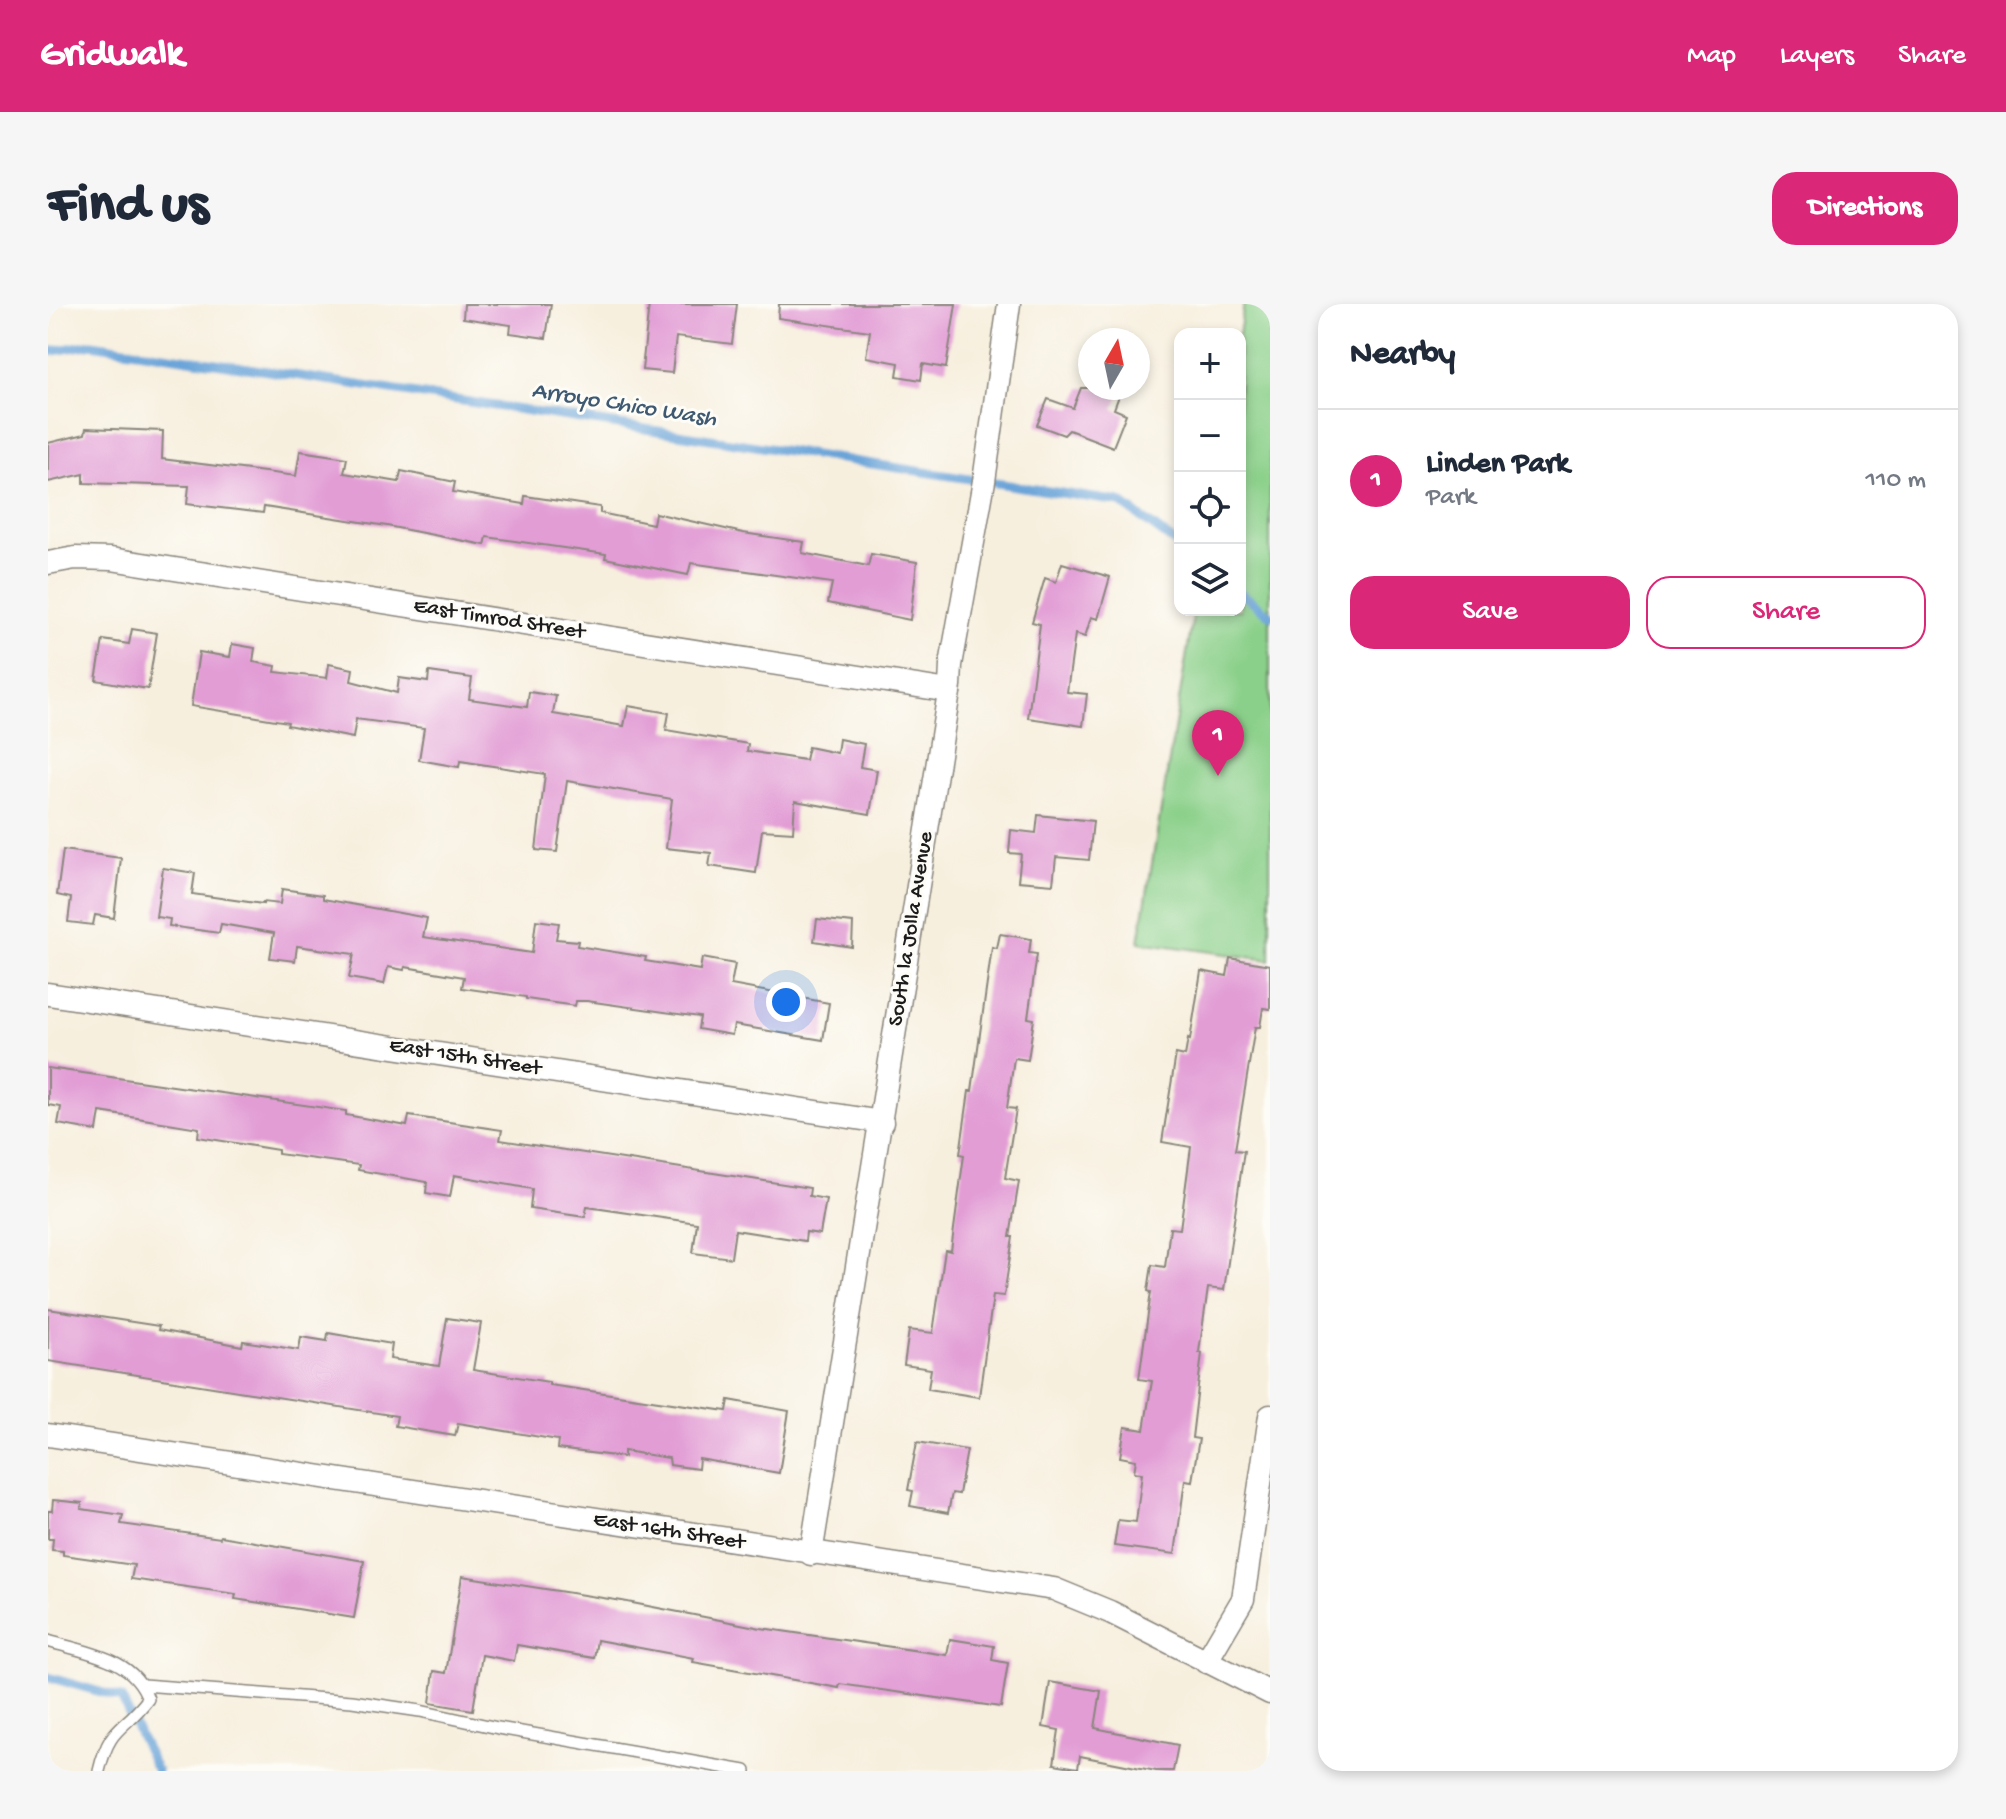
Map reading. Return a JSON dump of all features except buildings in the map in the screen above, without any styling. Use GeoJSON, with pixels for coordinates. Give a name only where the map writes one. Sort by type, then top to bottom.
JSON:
{"type":"FeatureCollection","features":[{"type":"Feature","properties":{"kind":"street","name":"South la Jolla Avenue"},"geometry":{"type":"LineString","coordinates":[[811,1554],[882,1122],[951,665],[984,481],[1009,304]]}},
{"type":"Feature","properties":{"kind":"street","name":"East Timrod Street"},"geometry":{"type":"LineString","coordinates":[[48,563],[75,558],[111,559],[949,691]]}},
{"type":"Feature","properties":{"kind":"street","name":"East 15th Street"},"geometry":{"type":"LineString","coordinates":[[48,994],[882,1122]]}},
{"type":"Feature","properties":{"kind":"street"},"geometry":{"type":"LineString","coordinates":[[1206,1662],[1243,1599],[1270,1416]]}},
{"type":"Feature","properties":{"kind":"street","name":"East 16th Street"},"geometry":{"type":"LineString","coordinates":[[48,1435],[1054,1589],[1110,1612],[1270,1693]]}},
{"type":"Feature","properties":{"kind":"lane"},"geometry":{"type":"LineString","coordinates":[[48,1641],[120,1662],[143,1685],[148,1699],[138,1713],[110,1737],[99,1771]]}},
{"type":"Feature","properties":{"kind":"lane"},"geometry":{"type":"LineString","coordinates":[[143,1685],[352,1701],[745,1771]]}},
{"type":"Feature","properties":{"kind":"green space"},"geometry":{"type":"Polygon","coordinates":[[[1244,304],[1270,304],[1270,960],[1139,942],[1193,616],[1246,616],[1246,328],[1240,328],[1244,304]]]}},
{"type":"Feature","properties":{"kind":"waterway","name":"Arroyo Chico Wash"},"geometry":{"type":"LineString","coordinates":[[48,352],[92,344],[1120,502],[1177,544]]}},
{"type":"Feature","properties":{"kind":"waterway","name":"Arroyo Chico Wash"},"geometry":{"type":"LineString","coordinates":[[1246,597],[1270,615]]}},
{"type":"Feature","properties":{"kind":"waterway"},"geometry":{"type":"LineString","coordinates":[[48,1677],[121,1698],[157,1771]]}},
{"type":"Feature","properties":{"kind":"place","name":"Linden Park"},"geometry":{"type":"Point","coordinates":[1218,776]}}]}
